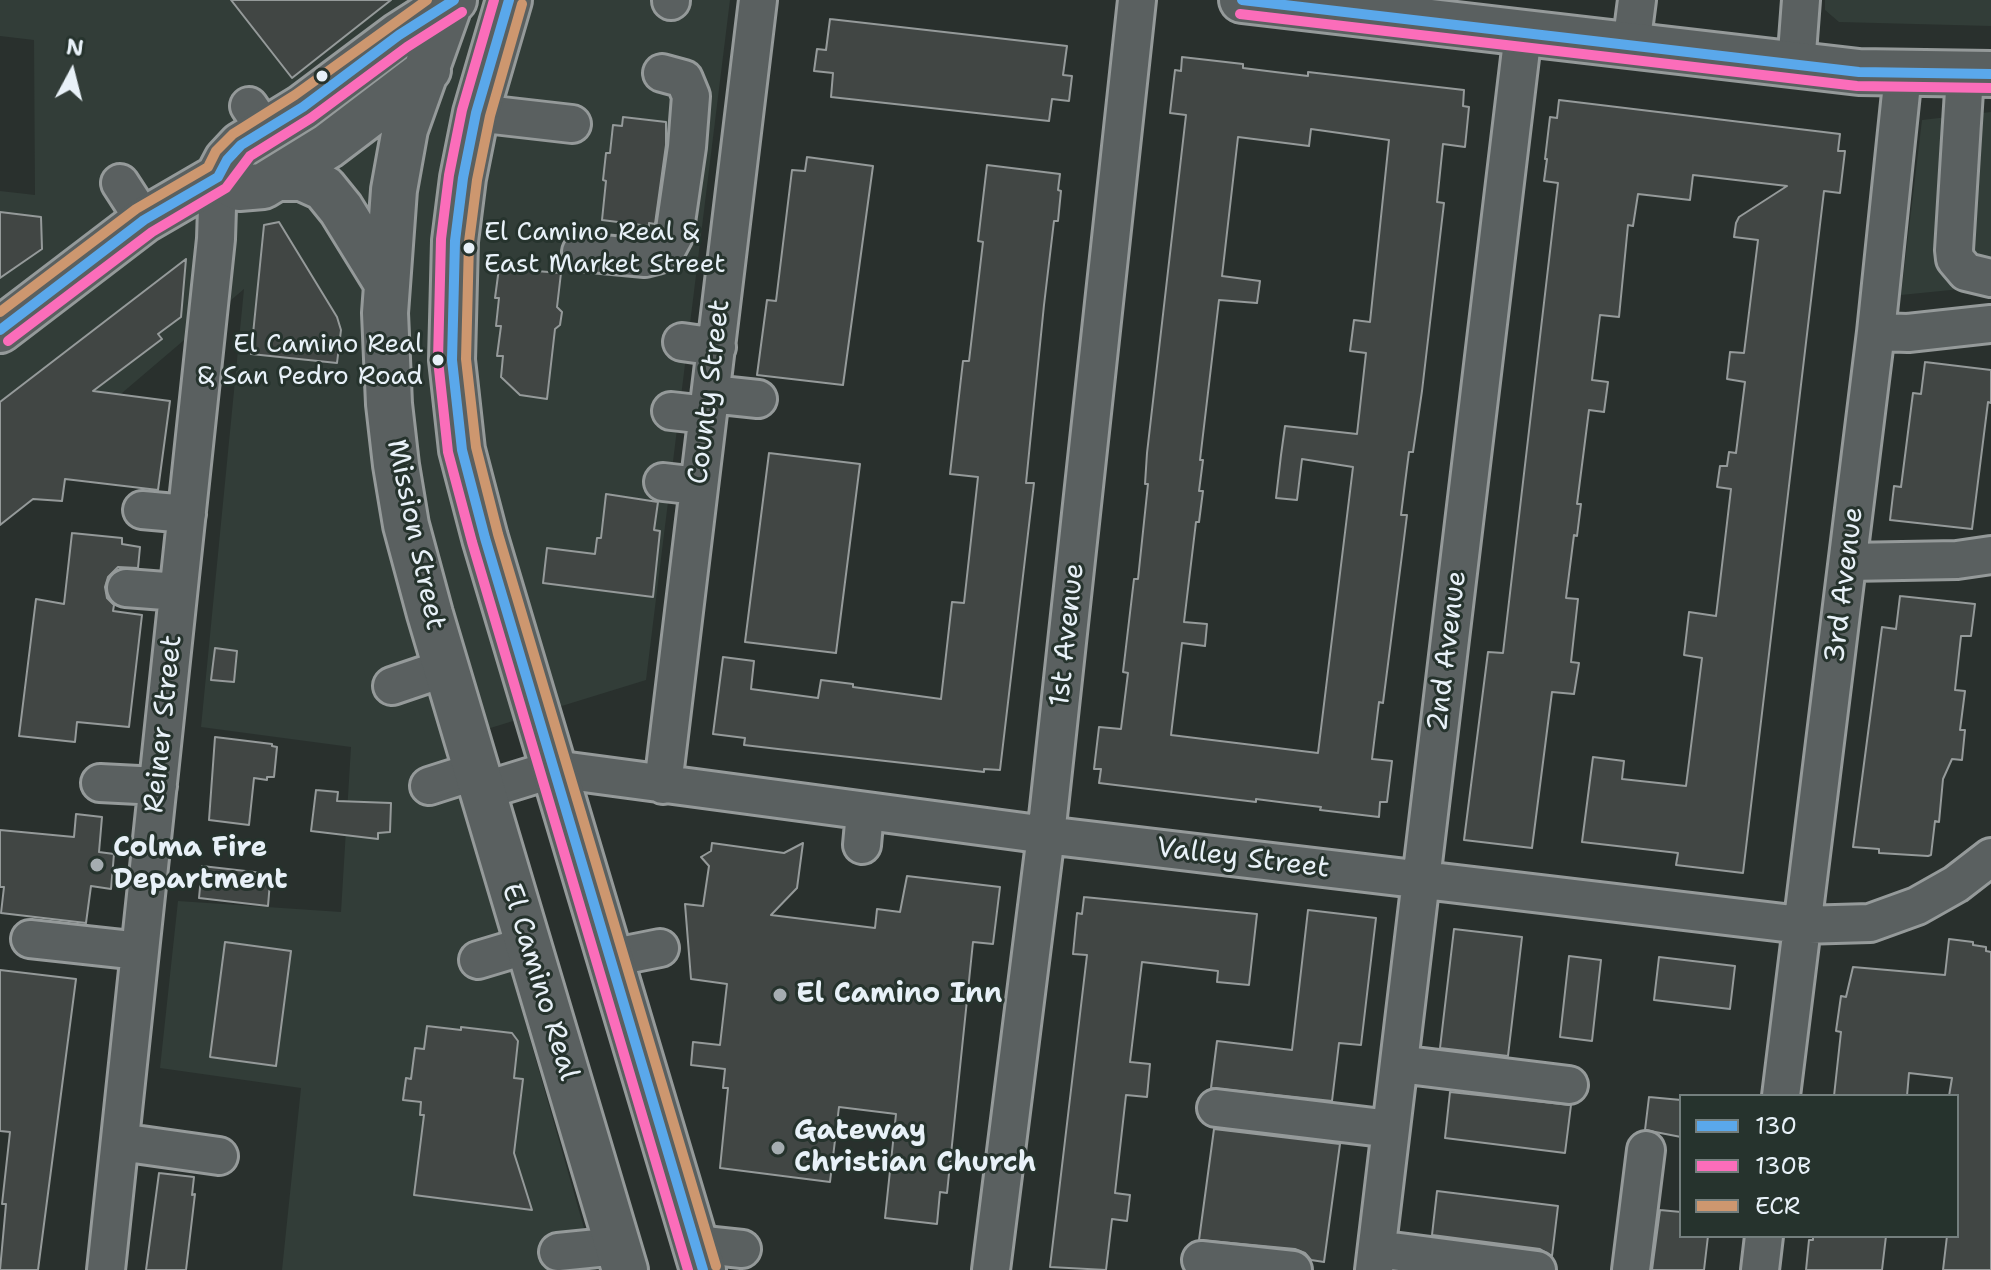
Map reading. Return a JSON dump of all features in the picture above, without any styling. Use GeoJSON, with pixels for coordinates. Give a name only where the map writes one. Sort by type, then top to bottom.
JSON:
{"type":"FeatureCollection","features":[{"type":"Feature","properties":{"kind":"main road"},"geometry":{"type":"LineString","coordinates":[[218,177],[239,188],[263,186],[276,178],[350,131],[425,72],[467,35],[497,0]]}},
{"type":"Feature","properties":{"kind":"main road"},"geometry":{"type":"LineString","coordinates":[[509,0],[479,98],[463,178],[455,241],[452,330],[462,450],[699,1257]]}},
{"type":"Feature","properties":{"kind":"main road"},"geometry":{"type":"LineString","coordinates":[[1242,0],[1470,13],[1523,33],[1796,66],[1903,74],[1978,74]]}},
{"type":"Feature","properties":{"kind":"main road"},"geometry":{"type":"LineString","coordinates":[[0,330],[144,220],[218,177],[258,118],[321,94],[399,35],[452,1]]}},
{"type":"Feature","properties":{"kind":"main road","name":"Mission Street"},"geometry":{"type":"LineString","coordinates":[[449,681],[400,496],[388,389],[386,282],[401,147],[452,1]]}},
{"type":"Feature","properties":{"kind":"main road"},"geometry":{"type":"LineString","coordinates":[[276,178],[302,178],[324,188],[341,209],[386,282]]}},
{"type":"Feature","properties":{"kind":"main road","name":"El Camino Real"},"geometry":{"type":"LineString","coordinates":[[449,681],[622,1258]]}},
{"type":"Feature","properties":{"kind":"street","name":"County Street"},"geometry":{"type":"LineString","coordinates":[[663,785],[681,484],[709,405],[699,344],[740,153],[758,0]]}},
{"type":"Feature","properties":{"kind":"street","name":"1st Avenue"},"geometry":{"type":"LineString","coordinates":[[991,1270],[1046,835],[1137,0]]}},
{"type":"Feature","properties":{"kind":"street"},"geometry":{"type":"LineString","coordinates":[[1631,46],[1637,0]]}},
{"type":"Feature","properties":{"kind":"street"},"geometry":{"type":"LineString","coordinates":[[1796,66],[1801,0]]}},
{"type":"Feature","properties":{"kind":"street","name":"2nd Avenue"},"geometry":{"type":"LineString","coordinates":[[1376,1260],[1523,33]]}},
{"type":"Feature","properties":{"kind":"street"},"geometry":{"type":"LineString","coordinates":[[581,252],[645,258],[657,255],[668,247],[677,224],[687,147],[690,89],[679,76],[662,73]]}},
{"type":"Feature","properties":{"kind":"street","name":"3rd Avenue"},"geometry":{"type":"LineString","coordinates":[[1781,1094],[1876,332],[1903,74]]}},
{"type":"Feature","properties":{"kind":"street"},"geometry":{"type":"LineString","coordinates":[[1978,74],[1976,137],[1954,250],[1955,259],[1966,272],[1991,278]]}},
{"type":"Feature","properties":{"kind":"street"},"geometry":{"type":"LineString","coordinates":[[479,98],[572,124]]}},
{"type":"Feature","properties":{"kind":"street"},"geometry":{"type":"LineString","coordinates":[[687,147],[740,153]]}},
{"type":"Feature","properties":{"kind":"street","name":"Reiner Street"},"geometry":{"type":"LineString","coordinates":[[106,1270],[216,239],[218,177]]}},
{"type":"Feature","properties":{"kind":"street"},"geometry":{"type":"LineString","coordinates":[[120,183],[144,220]]}},
{"type":"Feature","properties":{"kind":"street"},"geometry":{"type":"LineString","coordinates":[[1876,332],[1908,333],[1991,324]]}},
{"type":"Feature","properties":{"kind":"street"},"geometry":{"type":"LineString","coordinates":[[671,411],[758,399]]}},
{"type":"Feature","properties":{"kind":"street"},"geometry":{"type":"LineString","coordinates":[[142,510],[187,514]]}},
{"type":"Feature","properties":{"kind":"street"},"geometry":{"type":"LineString","coordinates":[[1848,562],[1957,560],[1991,555]]}},
{"type":"Feature","properties":{"kind":"street"},"geometry":{"type":"LineString","coordinates":[[126,588],[178,592]]}},
{"type":"Feature","properties":{"kind":"street"},"geometry":{"type":"LineString","coordinates":[[392,686],[449,681]]}},
{"type":"Feature","properties":{"kind":"street","name":"Valley Street"},"geometry":{"type":"LineString","coordinates":[[429,786],[554,769],[663,785],[864,828],[1046,835],[1801,925],[1870,923],[1917,906],[1988,869]]}},
{"type":"Feature","properties":{"kind":"street"},"geometry":{"type":"LineString","coordinates":[[100,783],[158,786]]}},
{"type":"Feature","properties":{"kind":"street"},"geometry":{"type":"LineString","coordinates":[[30,939],[140,951]]}},
{"type":"Feature","properties":{"kind":"street"},"geometry":{"type":"LineString","coordinates":[[478,960],[528,945]]}},
{"type":"Feature","properties":{"kind":"street"},"geometry":{"type":"LineString","coordinates":[[610,958],[660,948]]}},
{"type":"Feature","properties":{"kind":"street"},"geometry":{"type":"LineString","coordinates":[[1399,1064],[1569,1085]]}},
{"type":"Feature","properties":{"kind":"street"},"geometry":{"type":"LineString","coordinates":[[1216,1108],[1391,1129]]}},
{"type":"Feature","properties":{"kind":"street"},"geometry":{"type":"LineString","coordinates":[[120,1142],[219,1156]]}},
{"type":"Feature","properties":{"kind":"street"},"geometry":{"type":"LineString","coordinates":[[1631,1270],[1646,1150]]}},
{"type":"Feature","properties":{"kind":"street"},"geometry":{"type":"LineString","coordinates":[[1760,1270],[1764,1238]]}},
{"type":"Feature","properties":{"kind":"street"},"geometry":{"type":"LineString","coordinates":[[699,1257],[742,1249]]}},
{"type":"Feature","properties":{"kind":"street"},"geometry":{"type":"LineString","coordinates":[[558,1252],[622,1258]]}},
{"type":"Feature","properties":{"kind":"street"},"geometry":{"type":"LineString","coordinates":[[1201,1260],[1293,1270]]}},
{"type":"Feature","properties":{"kind":"street"},"geometry":{"type":"LineString","coordinates":[[1376,1260],[1537,1270]]}},
{"type":"Feature","properties":{"kind":"shaded area"},"geometry":{"type":"Polygon","coordinates":[[[0,0],[730,0],[646,680],[445,742],[596,1270],[282,1270],[301,1088],[160,1068],[178,901],[341,912],[351,747],[201,727],[244,289],[0,497],[0,191],[35,195],[34,40],[0,36],[0,0]]]}},
{"type":"Feature","properties":{"kind":"shaded area"},"geometry":{"type":"Polygon","coordinates":[[[1825,0],[1991,0],[1991,26],[1839,22],[1825,10],[1825,0]]]}},
{"type":"Feature","properties":{"kind":"shaded area"},"geometry":{"type":"Polygon","coordinates":[[[1991,112],[1991,286],[1901,295],[1922,120],[1991,112]]]}},
{"type":"Feature","properties":{"kind":"building"},"geometry":{"type":"Polygon","coordinates":[[[231,0],[391,0],[292,78],[231,0]]]}},
{"type":"Feature","properties":{"kind":"building"},"geometry":{"type":"Polygon","coordinates":[[[830,19],[1067,46],[1063,75],[1072,76],[1069,101],[1052,99],[1049,121],[831,97],[833,73],[814,71],[817,49],[826,50],[830,19]]]}},
{"type":"Feature","properties":{"kind":"building"},"geometry":{"type":"Polygon","coordinates":[[[1182,57],[1308,76],[1308,72],[1464,90],[1463,106],[1469,107],[1465,147],[1443,144],[1437,202],[1444,203],[1422,391],[1413,452],[1409,452],[1401,515],[1407,515],[1383,703],[1379,702],[1372,759],[1392,761],[1387,802],[1380,802],[1379,817],[1256,799],[1256,802],[1099,783],[1101,769],[1094,769],[1099,727],[1121,729],[1128,673],[1123,672],[1134,579],[1138,579],[1148,484],[1145,484],[1147,453],[1186,115],[1170,113],[1175,70],[1181,71],[1182,57]],[[1311,129],[1309,146],[1238,137],[1222,276],[1260,281],[1257,303],[1219,300],[1200,460],[1203,460],[1199,491],[1203,491],[1199,522],[1196,522],[1184,622],[1207,624],[1205,646],[1182,643],[1171,735],[1318,753],[1353,467],[1302,459],[1297,500],[1276,498],[1285,426],[1357,434],[1366,353],[1350,351],[1354,320],[1370,322],[1389,140],[1311,129]]]}},
{"type":"Feature","properties":{"kind":"building"},"geometry":{"type":"Polygon","coordinates":[[[1559,100],[1840,134],[1838,151],[1845,151],[1840,193],[1824,191],[1743,873],[1676,865],[1678,853],[1582,842],[1593,757],[1624,761],[1622,779],[1686,786],[1702,658],[1684,655],[1689,612],[1716,616],[1731,489],[1717,487],[1720,466],[1727,466],[1729,452],[1736,453],[1745,382],[1727,379],[1730,352],[1744,353],[1758,240],[1734,237],[1736,223],[1739,217],[1787,186],[1693,175],[1690,200],[1638,194],[1633,226],[1628,225],[1619,317],[1600,315],[1592,380],[1608,382],[1604,412],[1589,410],[1577,504],[1581,504],[1566,598],[1578,599],[1571,662],[1579,663],[1574,694],[1552,692],[1532,848],[1464,840],[1488,652],[1503,653],[1558,183],[1544,181],[1545,159],[1550,117],[1557,118],[1559,100]]]}},
{"type":"Feature","properties":{"kind":"building"},"geometry":{"type":"Polygon","coordinates":[[[623,117],[666,122],[666,145],[655,224],[649,223],[649,226],[602,220],[606,153],[610,153],[613,125],[622,126],[623,117]]]}},
{"type":"Feature","properties":{"kind":"building"},"geometry":{"type":"Polygon","coordinates":[[[807,157],[873,166],[843,385],[757,375],[767,300],[776,301],[792,170],[805,171],[807,157]]]}},
{"type":"Feature","properties":{"kind":"building"},"geometry":{"type":"Polygon","coordinates":[[[987,165],[1060,174],[1058,190],[1061,191],[1058,221],[1054,221],[1044,305],[1026,483],[1034,483],[1000,770],[984,769],[984,772],[744,745],[745,738],[713,734],[723,657],[754,661],[751,689],[818,698],[821,680],[941,699],[952,602],[964,603],[978,477],[950,474],[963,361],[969,361],[983,242],[978,241],[987,165]]]}},
{"type":"Feature","properties":{"kind":"building"},"geometry":{"type":"Polygon","coordinates":[[[0,212],[41,217],[42,249],[0,278],[0,212]]]}},
{"type":"Feature","properties":{"kind":"building"},"geometry":{"type":"Polygon","coordinates":[[[279,222],[337,317],[341,330],[337,363],[251,354],[264,225],[279,222]]]}},
{"type":"Feature","properties":{"kind":"building"},"geometry":{"type":"Polygon","coordinates":[[[186,259],[181,317],[158,334],[162,339],[93,391],[170,401],[158,490],[65,479],[62,501],[33,499],[0,525],[0,402],[186,259]]]}},
{"type":"Feature","properties":{"kind":"building"},"geometry":{"type":"Polygon","coordinates":[[[499,268],[561,273],[557,307],[562,312],[560,325],[555,329],[547,399],[520,395],[501,377],[503,356],[497,356],[501,326],[496,326],[499,298],[495,298],[499,268]]]}},
{"type":"Feature","properties":{"kind":"building"},"geometry":{"type":"Polygon","coordinates":[[[1925,362],[1991,370],[1991,403],[1988,402],[1972,529],[1890,520],[1894,486],[1901,487],[1913,393],[1921,394],[1925,362]]]}},
{"type":"Feature","properties":{"kind":"building"},"geometry":{"type":"Polygon","coordinates":[[[769,453],[860,464],[836,653],[745,642],[769,453]]]}},
{"type":"Feature","properties":{"kind":"building"},"geometry":{"type":"Polygon","coordinates":[[[606,494],[658,502],[654,530],[660,531],[653,597],[543,583],[547,548],[595,554],[597,538],[601,538],[606,494]]]}},
{"type":"Feature","properties":{"kind":"building"},"geometry":{"type":"Polygon","coordinates":[[[72,533],[122,538],[122,544],[140,547],[138,568],[118,567],[108,577],[105,587],[107,598],[114,605],[113,611],[142,615],[129,727],[77,722],[75,742],[19,736],[36,599],[64,604],[72,533]]]}},
{"type":"Feature","properties":{"kind":"building"},"geometry":{"type":"Polygon","coordinates":[[[1900,596],[1975,604],[1971,636],[1961,636],[1955,690],[1965,691],[1960,730],[1965,730],[1962,760],[1952,759],[1943,779],[1939,822],[1935,821],[1931,855],[1928,856],[1879,853],[1879,849],[1853,847],[1882,627],[1896,629],[1900,596]]]}},
{"type":"Feature","properties":{"kind":"building"},"geometry":{"type":"Polygon","coordinates":[[[215,648],[237,651],[234,682],[211,680],[215,648]]]}},
{"type":"Feature","properties":{"kind":"building"},"geometry":{"type":"Polygon","coordinates":[[[215,737],[277,747],[274,777],[267,777],[267,780],[254,778],[249,825],[209,820],[215,737]]]}},
{"type":"Feature","properties":{"kind":"building"},"geometry":{"type":"Polygon","coordinates":[[[316,790],[338,792],[337,801],[391,803],[390,832],[378,833],[378,839],[311,831],[316,790]]]}},
{"type":"Feature","properties":{"kind":"building"},"geometry":{"type":"Polygon","coordinates":[[[76,814],[102,817],[99,852],[114,854],[111,889],[91,886],[86,923],[1,913],[4,887],[0,887],[0,830],[74,837],[76,814]]]}},
{"type":"Feature","properties":{"kind":"building"},"geometry":{"type":"Polygon","coordinates":[[[712,843],[784,853],[803,843],[797,888],[771,915],[875,928],[877,909],[900,912],[907,876],[1000,887],[993,944],[973,942],[947,1193],[940,1192],[937,1224],[885,1218],[896,1114],[839,1107],[830,1182],[720,1168],[728,1088],[723,1088],[725,1069],[691,1065],[693,1042],[720,1045],[727,984],[691,979],[685,904],[703,906],[709,866],[701,857],[711,851],[712,843]]]}},
{"type":"Feature","properties":{"kind":"building"},"geometry":{"type":"Polygon","coordinates":[[[202,866],[263,873],[262,881],[270,882],[268,906],[199,898],[202,866]]]}},
{"type":"Feature","properties":{"kind":"building"},"geometry":{"type":"Polygon","coordinates":[[[1084,897],[1257,914],[1249,985],[1217,982],[1218,971],[1142,962],[1130,1062],[1150,1064],[1147,1097],[1126,1095],[1115,1193],[1130,1195],[1127,1221],[1112,1219],[1106,1270],[1050,1267],[1087,955],[1073,954],[1077,913],[1082,914],[1084,897]]]}},
{"type":"Feature","properties":{"kind":"building"},"geometry":{"type":"Polygon","coordinates":[[[1308,910],[1376,918],[1361,1045],[1339,1043],[1332,1101],[1211,1088],[1217,1041],[1292,1050],[1308,910]]]}},
{"type":"Feature","properties":{"kind":"building"},"geometry":{"type":"Polygon","coordinates":[[[1454,929],[1522,937],[1508,1056],[1440,1048],[1454,929]]]}},
{"type":"Feature","properties":{"kind":"building"},"geometry":{"type":"Polygon","coordinates":[[[1949,939],[1973,942],[1973,945],[1986,947],[1986,951],[1991,952],[1991,1270],[1943,1270],[1947,1238],[1959,1238],[1959,1094],[1949,1094],[1952,1078],[1909,1073],[1907,1094],[1834,1094],[1841,1032],[1836,1031],[1841,996],[1846,997],[1853,967],[1945,975],[1949,939]]]}},
{"type":"Feature","properties":{"kind":"building"},"geometry":{"type":"Polygon","coordinates":[[[225,942],[291,951],[276,1066],[210,1057],[225,942]]]}},
{"type":"Feature","properties":{"kind":"building"},"geometry":{"type":"Polygon","coordinates":[[[1569,956],[1601,960],[1592,1041],[1560,1037],[1569,956]]]}},
{"type":"Feature","properties":{"kind":"building"},"geometry":{"type":"Polygon","coordinates":[[[1659,957],[1735,966],[1730,1009],[1654,1000],[1659,957]]]}},
{"type":"Feature","properties":{"kind":"building"},"geometry":{"type":"Polygon","coordinates":[[[0,970],[76,979],[38,1270],[0,1270],[6,1204],[2,1204],[10,1132],[0,1131],[0,970]]]}},
{"type":"Feature","properties":{"kind":"building"},"geometry":{"type":"Polygon","coordinates":[[[427,1026],[512,1033],[518,1041],[514,1078],[523,1079],[514,1153],[532,1210],[414,1195],[424,1115],[420,1115],[421,1102],[403,1100],[406,1078],[411,1079],[415,1048],[424,1049],[427,1026]]]}},
{"type":"Feature","properties":{"kind":"building"},"geometry":{"type":"Polygon","coordinates":[[[1450,1092],[1571,1105],[1565,1153],[1445,1138],[1450,1092]]]}},
{"type":"Feature","properties":{"kind":"building"},"geometry":{"type":"Polygon","coordinates":[[[1649,1097],[1679,1100],[1679,1137],[1645,1130],[1649,1097]]]}},
{"type":"Feature","properties":{"kind":"building"},"geometry":{"type":"Polygon","coordinates":[[[1214,1129],[1340,1144],[1324,1262],[1311,1260],[1295,1249],[1199,1240],[1214,1129]]]}},
{"type":"Feature","properties":{"kind":"building"},"geometry":{"type":"Polygon","coordinates":[[[159,1173],[194,1177],[192,1195],[195,1194],[186,1270],[146,1270],[159,1173]]]}},
{"type":"Feature","properties":{"kind":"building"},"geometry":{"type":"Polygon","coordinates":[[[1437,1191],[1558,1206],[1552,1256],[1540,1249],[1432,1235],[1437,1191]]]}},
{"type":"Feature","properties":{"kind":"building"},"geometry":{"type":"Polygon","coordinates":[[[1660,1210],[1679,1212],[1679,1238],[1708,1238],[1704,1270],[1652,1270],[1660,1210]]]}},
{"type":"Feature","properties":{"kind":"building"},"geometry":{"type":"Polygon","coordinates":[[[1886,1238],[1882,1270],[1806,1270],[1809,1240],[1886,1238]]]}},
{"type":"Feature","properties":{"kind":"transit line","name":"ECR"},"geometry":{"type":"LineString","coordinates":[[0,312],[136,209],[208,167],[216,151],[233,134],[295,95],[427,0]]}},
{"type":"Feature","properties":{"kind":"transit line","name":"130"},"geometry":{"type":"LineString","coordinates":[[0,330],[144,220],[218,177],[227,160],[241,145],[303,107],[399,35],[454,0]]}},
{"type":"Feature","properties":{"kind":"transit line","name":"130B"},"geometry":{"type":"LineString","coordinates":[[494,0],[462,110],[441,239],[438,360],[448,452],[688,1270]]}},
{"type":"Feature","properties":{"kind":"transit line","name":"130"},"geometry":{"type":"LineString","coordinates":[[509,0],[476,113],[455,241],[452,360],[462,450],[485,538],[703,1270]]}},
{"type":"Feature","properties":{"kind":"transit line","name":"130"},"geometry":{"type":"LineString","coordinates":[[1242,0],[1859,72],[1991,74]]}},
{"type":"Feature","properties":{"kind":"transit line","name":"ECR"},"geometry":{"type":"LineString","coordinates":[[522,4],[490,116],[469,242],[466,359],[476,447],[498,534],[716,1266]]}},
{"type":"Feature","properties":{"kind":"transit line","name":"130B"},"geometry":{"type":"LineString","coordinates":[[8,341],[152,232],[226,188],[250,156],[311,118],[407,47],[462,12]]}},
{"type":"Feature","properties":{"kind":"transit line","name":"130B"},"geometry":{"type":"LineString","coordinates":[[1240,14],[1857,86],[1991,88]]}},
{"type":"Feature","properties":{"kind":"place","name":"El Camino Real & East Market Street"},"geometry":{"type":"Point","coordinates":[469,248]}},
{"type":"Feature","properties":{"kind":"place","name":"El Camino Real & San Pedro Road"},"geometry":{"type":"Point","coordinates":[438,360]}},
{"type":"Feature","properties":{"kind":"place","name":"Colma Fire Department"},"geometry":{"type":"Point","coordinates":[97,865]}},
{"type":"Feature","properties":{"kind":"place","name":"El Camino Inn"},"geometry":{"type":"Point","coordinates":[780,995]}},
{"type":"Feature","properties":{"kind":"place","name":"Gateway Christian Church"},"geometry":{"type":"Point","coordinates":[778,1148]}}]}
